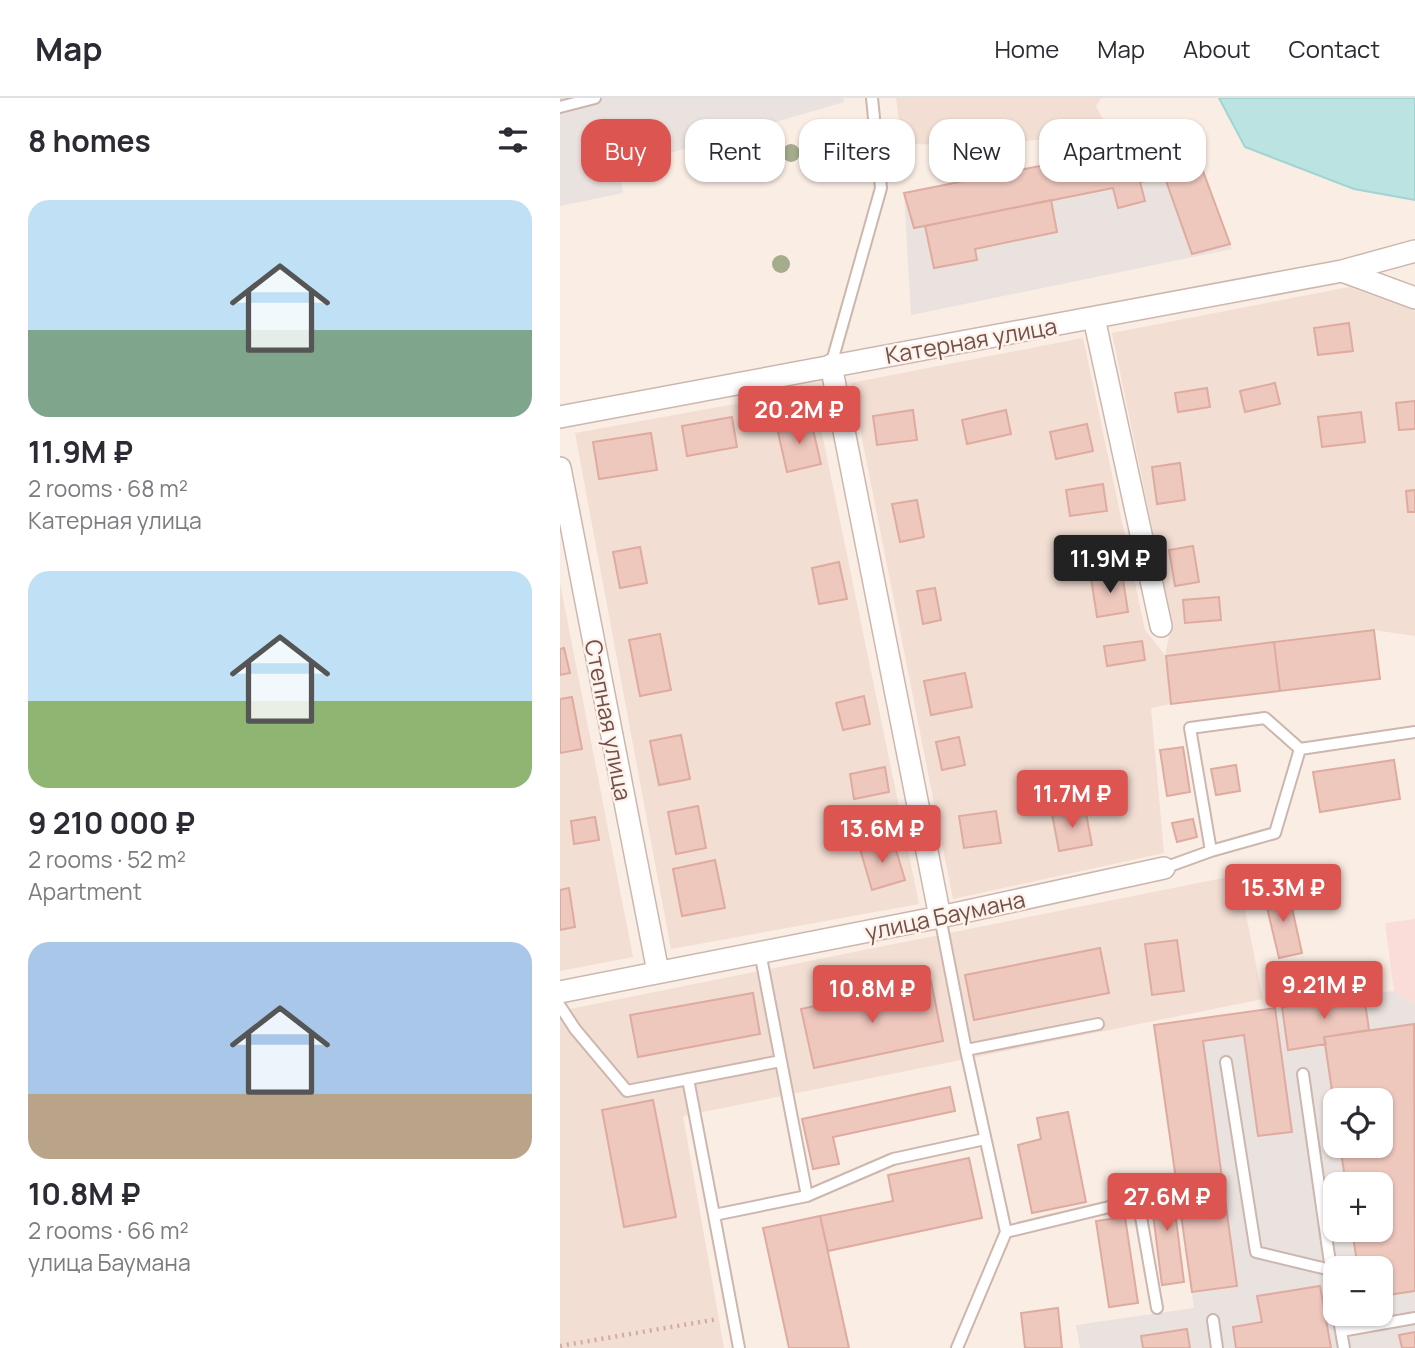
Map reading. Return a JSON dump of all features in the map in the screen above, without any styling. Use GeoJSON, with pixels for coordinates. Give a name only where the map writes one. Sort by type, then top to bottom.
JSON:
{"type":"FeatureCollection","features":[{"type":"Feature","properties":{"kind":"street","name":"Катерная улица"},"geometry":{"type":"LineString","coordinates":[[560,417],[1342,271],[1415,251]]}},
{"type":"Feature","properties":{"kind":"street"},"geometry":{"type":"LineString","coordinates":[[1342,271],[1415,298]]}},
{"type":"Feature","properties":{"kind":"street"},"geometry":{"type":"LineString","coordinates":[[1094,318],[1161,626]]}},
{"type":"Feature","properties":{"kind":"street"},"geometry":{"type":"LineString","coordinates":[[831,365],[940,917]]}},
{"type":"Feature","properties":{"kind":"street","name":"Степная улица"},"geometry":{"type":"LineString","coordinates":[[560,468],[658,972]]}},
{"type":"Feature","properties":{"kind":"street","name":"улица Баумана"},"geometry":{"type":"LineString","coordinates":[[560,992],[940,917],[1164,868]]}},
{"type":"Feature","properties":{"kind":"lane"},"geometry":{"type":"LineString","coordinates":[[560,107],[596,98]]}},
{"type":"Feature","properties":{"kind":"lane"},"geometry":{"type":"LineString","coordinates":[[831,365],[881,188],[872,98]]}},
{"type":"Feature","properties":{"kind":"lane"},"geometry":{"type":"LineString","coordinates":[[1211,851],[1190,728],[1265,718],[1300,749],[1415,732]]}},
{"type":"Feature","properties":{"kind":"lane"},"geometry":{"type":"LineString","coordinates":[[1164,868],[1275,833],[1300,749]]}},
{"type":"Feature","properties":{"kind":"lane"},"geometry":{"type":"LineString","coordinates":[[940,917],[1006,1232],[957,1348]]}},
{"type":"Feature","properties":{"kind":"lane"},"geometry":{"type":"LineString","coordinates":[[760,952],[807,1196]]}},
{"type":"Feature","properties":{"kind":"lane"},"geometry":{"type":"LineString","coordinates":[[560,1006],[575,1029],[627,1091],[781,1061]]}},
{"type":"Feature","properties":{"kind":"lane"},"geometry":{"type":"LineString","coordinates":[[966,1050],[1098,1024]]}},
{"type":"Feature","properties":{"kind":"lane"},"geometry":{"type":"LineString","coordinates":[[1226,1062],[1256,1252],[1323,1268]]}},
{"type":"Feature","properties":{"kind":"lane"},"geometry":{"type":"LineString","coordinates":[[1303,1074],[1329,1256]]}},
{"type":"Feature","properties":{"kind":"lane"},"geometry":{"type":"LineString","coordinates":[[688,1079],[739,1348]]}},
{"type":"Feature","properties":{"kind":"lane"},"geometry":{"type":"LineString","coordinates":[[714,1216],[807,1196],[892,1158],[985,1139]]}},
{"type":"Feature","properties":{"kind":"lane"},"geometry":{"type":"LineString","coordinates":[[1006,1232],[1138,1200],[1157,1308]]}},
{"type":"Feature","properties":{"kind":"lane"},"geometry":{"type":"LineString","coordinates":[[1341,1331],[1415,1318]]}},
{"type":"Feature","properties":{"kind":"lane"},"geometry":{"type":"LineString","coordinates":[[1213,1320],[1217,1348]]}},
{"type":"Feature","properties":{"kind":"lane"},"geometry":{"type":"LineString","coordinates":[[1340,1326],[1344,1348]]}},
{"type":"Feature","properties":{"kind":"path"},"geometry":{"type":"LineString","coordinates":[[560,1346],[734,1317]]}},
{"type":"Feature","properties":{"kind":"shaded area"},"geometry":{"type":"Polygon","coordinates":[[[560,98],[843,98],[844,102],[785,119],[685,119],[685,149],[671,153],[671,119],[581,119],[581,182],[621,182],[623,193],[560,206],[560,98]]]}},
{"type":"Feature","properties":{"kind":"shaded area"},"geometry":{"type":"Polygon","coordinates":[[[896,98],[1101,98],[1096,106],[1103,119],[1039,119],[1039,140],[1025,141],[1025,119],[929,119],[929,144],[915,144],[915,119],[899,119],[896,98]]]}},
{"type":"Feature","properties":{"kind":"shaded area"},"geometry":{"type":"Polygon","coordinates":[[[1039,166],[1039,182],[1206,182],[1206,179],[1232,249],[911,315],[904,193],[959,182],[1025,182],[1025,169],[1039,166]]]}},
{"type":"Feature","properties":{"kind":"shaded area"},"geometry":{"type":"Polygon","coordinates":[[[1349,287],[1415,311],[1415,636],[1374,630],[1166,656],[1171,704],[1151,708],[1164,853],[953,899],[851,383],[1083,338],[1145,630],[1165,655],[1172,624],[1112,333],[1349,287]]]}},
{"type":"Feature","properties":{"kind":"shaded area"},"geometry":{"type":"Polygon","coordinates":[[[813,390],[919,904],[671,949],[575,433],[813,390]]]}},
{"type":"Feature","properties":{"kind":"shaded area"},"geometry":{"type":"Polygon","coordinates":[[[560,583],[633,957],[560,971],[560,583]]]}},
{"type":"Feature","properties":{"kind":"shaded area"},"geometry":{"type":"Polygon","coordinates":[[[1238,875],[1263,999],[683,1116],[724,1348],[560,1348],[560,1011],[1238,875]]]}},
{"type":"Feature","properties":{"kind":"shaded area"},"geometry":{"type":"Polygon","coordinates":[[[1415,919],[1415,1006],[1394,991],[1385,923],[1415,919]]]}},
{"type":"Feature","properties":{"kind":"shaded area"},"geometry":{"type":"Polygon","coordinates":[[[1394,991],[1415,1006],[1415,1348],[1080,1348],[1076,1325],[1194,1308],[1154,1025],[1394,991]]]}},
{"type":"Feature","properties":{"kind":"water"},"geometry":{"type":"Polygon","coordinates":[[[1219,98],[1415,98],[1415,200],[1354,189],[1245,147],[1219,98]]]}},
{"type":"Feature","properties":{"kind":"building"},"geometry":{"type":"Polygon","coordinates":[[[1039,166],[1039,182],[1140,182],[1145,201],[1118,208],[1113,188],[914,228],[904,193],[959,182],[1025,182],[1025,169],[1039,166]]]}},
{"type":"Feature","properties":{"kind":"building"},"geometry":{"type":"Polygon","coordinates":[[[1206,179],[1230,244],[1192,254],[1166,182],[1206,182],[1206,179]]]}},
{"type":"Feature","properties":{"kind":"building"},"geometry":{"type":"Polygon","coordinates":[[[1051,200],[1057,232],[975,249],[977,260],[934,268],[925,226],[1051,200]]]}},
{"type":"Feature","properties":{"kind":"building"},"geometry":{"type":"Polygon","coordinates":[[[1349,323],[1353,351],[1318,355],[1314,328],[1349,323]]]}},
{"type":"Feature","properties":{"kind":"building"},"geometry":{"type":"Polygon","coordinates":[[[1275,383],[1280,404],[1245,412],[1240,391],[1275,383]]]}},
{"type":"Feature","properties":{"kind":"building"},"geometry":{"type":"Polygon","coordinates":[[[1207,388],[1210,407],[1178,412],[1175,393],[1207,388]]]}},
{"type":"Feature","properties":{"kind":"building"},"geometry":{"type":"Polygon","coordinates":[[[1415,401],[1415,429],[1399,430],[1396,403],[1415,401]]]}},
{"type":"Feature","properties":{"kind":"building"},"geometry":{"type":"Polygon","coordinates":[[[913,410],[917,440],[877,445],[873,416],[913,410]]]}},
{"type":"Feature","properties":{"kind":"building"},"geometry":{"type":"Polygon","coordinates":[[[1006,410],[1011,434],[967,444],[962,420],[1006,410]]]}},
{"type":"Feature","properties":{"kind":"building"},"geometry":{"type":"Polygon","coordinates":[[[1361,412],[1365,442],[1322,447],[1318,417],[1361,412]]]}},
{"type":"Feature","properties":{"kind":"building"},"geometry":{"type":"Polygon","coordinates":[[[732,417],[737,447],[687,456],[682,426],[732,417]]]}},
{"type":"Feature","properties":{"kind":"building"},"geometry":{"type":"Polygon","coordinates":[[[811,421],[821,464],[787,472],[777,428],[811,421]]]}},
{"type":"Feature","properties":{"kind":"building"},"geometry":{"type":"Polygon","coordinates":[[[1087,424],[1093,451],[1056,459],[1050,432],[1087,424]]]}},
{"type":"Feature","properties":{"kind":"building"},"geometry":{"type":"Polygon","coordinates":[[[651,433],[657,470],[599,479],[593,442],[651,433]]]}},
{"type":"Feature","properties":{"kind":"building"},"geometry":{"type":"Polygon","coordinates":[[[1180,463],[1185,500],[1157,504],[1152,467],[1180,463]]]}},
{"type":"Feature","properties":{"kind":"building"},"geometry":{"type":"Polygon","coordinates":[[[1103,484],[1107,511],[1070,516],[1066,490],[1103,484]]]}},
{"type":"Feature","properties":{"kind":"building"},"geometry":{"type":"Polygon","coordinates":[[[1415,490],[1415,512],[1408,512],[1406,491],[1415,490]]]}},
{"type":"Feature","properties":{"kind":"building"},"geometry":{"type":"Polygon","coordinates":[[[917,500],[924,537],[900,542],[892,504],[917,500]]]}},
{"type":"Feature","properties":{"kind":"building"},"geometry":{"type":"Polygon","coordinates":[[[1193,546],[1199,582],[1175,586],[1169,550],[1193,546]]]}},
{"type":"Feature","properties":{"kind":"building"},"geometry":{"type":"Polygon","coordinates":[[[640,547],[647,583],[620,588],[613,552],[640,547]]]}},
{"type":"Feature","properties":{"kind":"building"},"geometry":{"type":"Polygon","coordinates":[[[839,562],[847,599],[819,604],[812,568],[839,562]]]}},
{"type":"Feature","properties":{"kind":"building"},"geometry":{"type":"Polygon","coordinates":[[[1122,573],[1128,612],[1097,617],[1091,578],[1122,573]]]}},
{"type":"Feature","properties":{"kind":"building"},"geometry":{"type":"Polygon","coordinates":[[[935,588],[941,620],[923,624],[917,591],[935,588]]]}},
{"type":"Feature","properties":{"kind":"building"},"geometry":{"type":"Polygon","coordinates":[[[1219,597],[1221,620],[1185,623],[1183,600],[1219,597]]]}},
{"type":"Feature","properties":{"kind":"building"},"geometry":{"type":"Polygon","coordinates":[[[1374,630],[1380,679],[1280,691],[1274,642],[1374,630]]]}},
{"type":"Feature","properties":{"kind":"building"},"geometry":{"type":"Polygon","coordinates":[[[660,634],[671,690],[640,696],[629,640],[660,634]]]}},
{"type":"Feature","properties":{"kind":"building"},"geometry":{"type":"Polygon","coordinates":[[[1142,641],[1145,660],[1107,666],[1104,646],[1142,641]]]}},
{"type":"Feature","properties":{"kind":"building"},"geometry":{"type":"Polygon","coordinates":[[[1274,642],[1280,691],[1171,704],[1166,656],[1274,642]]]}},
{"type":"Feature","properties":{"kind":"building"},"geometry":{"type":"Polygon","coordinates":[[[564,648],[570,673],[560,675],[560,649],[564,648]]]}},
{"type":"Feature","properties":{"kind":"building"},"geometry":{"type":"Polygon","coordinates":[[[965,673],[972,707],[931,715],[924,681],[965,673]]]}},
{"type":"Feature","properties":{"kind":"building"},"geometry":{"type":"Polygon","coordinates":[[[864,696],[870,724],[843,730],[836,703],[864,696]]]}},
{"type":"Feature","properties":{"kind":"building"},"geometry":{"type":"Polygon","coordinates":[[[572,697],[582,749],[560,753],[560,699],[572,697]]]}},
{"type":"Feature","properties":{"kind":"building"},"geometry":{"type":"Polygon","coordinates":[[[681,735],[690,779],[659,785],[650,741],[681,735]]]}},
{"type":"Feature","properties":{"kind":"building"},"geometry":{"type":"Polygon","coordinates":[[[959,737],[965,765],[942,770],[936,742],[959,737]]]}},
{"type":"Feature","properties":{"kind":"building"},"geometry":{"type":"Polygon","coordinates":[[[1183,747],[1190,792],[1167,796],[1160,750],[1183,747]]]}},
{"type":"Feature","properties":{"kind":"building"},"geometry":{"type":"Polygon","coordinates":[[[1394,760],[1400,799],[1320,812],[1313,772],[1394,760]]]}},
{"type":"Feature","properties":{"kind":"building"},"geometry":{"type":"Polygon","coordinates":[[[1236,765],[1240,791],[1216,795],[1211,769],[1236,765]]]}},
{"type":"Feature","properties":{"kind":"building"},"geometry":{"type":"Polygon","coordinates":[[[885,767],[889,792],[854,799],[850,774],[885,767]]]}},
{"type":"Feature","properties":{"kind":"building"},"geometry":{"type":"Polygon","coordinates":[[[698,806],[706,848],[676,854],[668,812],[698,806]]]}},
{"type":"Feature","properties":{"kind":"building"},"geometry":{"type":"Polygon","coordinates":[[[1085,808],[1092,845],[1059,851],[1052,814],[1085,808]]]}},
{"type":"Feature","properties":{"kind":"building"},"geometry":{"type":"Polygon","coordinates":[[[996,811],[1001,843],[964,848],[959,816],[996,811]]]}},
{"type":"Feature","properties":{"kind":"building"},"geometry":{"type":"Polygon","coordinates":[[[595,817],[599,840],[574,844],[571,821],[595,817]]]}},
{"type":"Feature","properties":{"kind":"building"},"geometry":{"type":"Polygon","coordinates":[[[1193,819],[1197,837],[1177,842],[1172,823],[1193,819]]]}},
{"type":"Feature","properties":{"kind":"building"},"geometry":{"type":"Polygon","coordinates":[[[893,840],[905,880],[872,890],[860,849],[893,840]]]}},
{"type":"Feature","properties":{"kind":"building"},"geometry":{"type":"Polygon","coordinates":[[[715,860],[725,908],[682,916],[673,869],[715,860]]]}},
{"type":"Feature","properties":{"kind":"building"},"geometry":{"type":"Polygon","coordinates":[[[569,888],[575,927],[560,930],[560,890],[569,888]]]}},
{"type":"Feature","properties":{"kind":"building"},"geometry":{"type":"Polygon","coordinates":[[[1288,890],[1302,953],[1279,958],[1264,895],[1288,890]]]}},
{"type":"Feature","properties":{"kind":"building"},"geometry":{"type":"Polygon","coordinates":[[[1177,940],[1184,991],[1152,995],[1145,944],[1177,940]]]}},
{"type":"Feature","properties":{"kind":"building"},"geometry":{"type":"Polygon","coordinates":[[[1100,948],[1109,993],[974,1020],[965,975],[1100,948]]]}},
{"type":"Feature","properties":{"kind":"building"},"geometry":{"type":"Polygon","coordinates":[[[931,981],[943,1041],[814,1068],[801,1009],[931,981]]]}},
{"type":"Feature","properties":{"kind":"building"},"geometry":{"type":"Polygon","coordinates":[[[753,993],[760,1034],[638,1057],[630,1015],[753,993]]]}},
{"type":"Feature","properties":{"kind":"building"},"geometry":{"type":"Polygon","coordinates":[[[1364,995],[1369,1030],[1324,1037],[1326,1044],[1288,1050],[1282,1007],[1364,995]]]}},
{"type":"Feature","properties":{"kind":"building"},"geometry":{"type":"Polygon","coordinates":[[[1275,1008],[1292,1132],[1258,1136],[1244,1035],[1203,1041],[1237,1286],[1192,1292],[1154,1025],[1275,1008]]]}},
{"type":"Feature","properties":{"kind":"building"},"geometry":{"type":"Polygon","coordinates":[[[1414,1024],[1415,1291],[1393,1294],[1393,1256],[1356,1256],[1354,1242],[1393,1242],[1393,1172],[1344,1172],[1342,1158],[1393,1158],[1393,1088],[1332,1088],[1324,1037],[1414,1024]]]}},
{"type":"Feature","properties":{"kind":"building"},"geometry":{"type":"Polygon","coordinates":[[[950,1087],[955,1111],[833,1137],[839,1164],[813,1169],[802,1119],[950,1087]]]}},
{"type":"Feature","properties":{"kind":"building"},"geometry":{"type":"Polygon","coordinates":[[[653,1100],[676,1217],[624,1227],[602,1110],[653,1100]]]}},
{"type":"Feature","properties":{"kind":"building"},"geometry":{"type":"Polygon","coordinates":[[[1068,1112],[1086,1202],[1032,1213],[1018,1145],[1041,1139],[1037,1118],[1068,1112]]]}},
{"type":"Feature","properties":{"kind":"building"},"geometry":{"type":"Polygon","coordinates":[[[969,1158],[982,1218],[828,1251],[820,1216],[893,1201],[888,1175],[969,1158]]]}},
{"type":"Feature","properties":{"kind":"building"},"geometry":{"type":"Polygon","coordinates":[[[1171,1180],[1184,1282],[1162,1285],[1149,1183],[1171,1180]]]}},
{"type":"Feature","properties":{"kind":"building"},"geometry":{"type":"Polygon","coordinates":[[[820,1216],[849,1348],[789,1348],[763,1228],[820,1216]]]}},
{"type":"Feature","properties":{"kind":"building"},"geometry":{"type":"Polygon","coordinates":[[[1125,1217],[1138,1303],[1109,1307],[1096,1221],[1125,1217]]]}},
{"type":"Feature","properties":{"kind":"building"},"geometry":{"type":"Polygon","coordinates":[[[1320,1286],[1323,1326],[1327,1326],[1331,1348],[1236,1348],[1233,1327],[1262,1322],[1257,1296],[1320,1286]]]}},
{"type":"Feature","properties":{"kind":"building"},"geometry":{"type":"Polygon","coordinates":[[[1058,1308],[1062,1348],[1025,1348],[1021,1313],[1058,1308]]]}},
{"type":"Feature","properties":{"kind":"building"},"geometry":{"type":"Polygon","coordinates":[[[1187,1329],[1190,1348],[1143,1348],[1141,1336],[1187,1329]]]}},
{"type":"Feature","properties":{"kind":"building"},"geometry":{"type":"Polygon","coordinates":[[[1415,1332],[1415,1348],[1402,1348],[1399,1335],[1415,1332]]]}}]}
